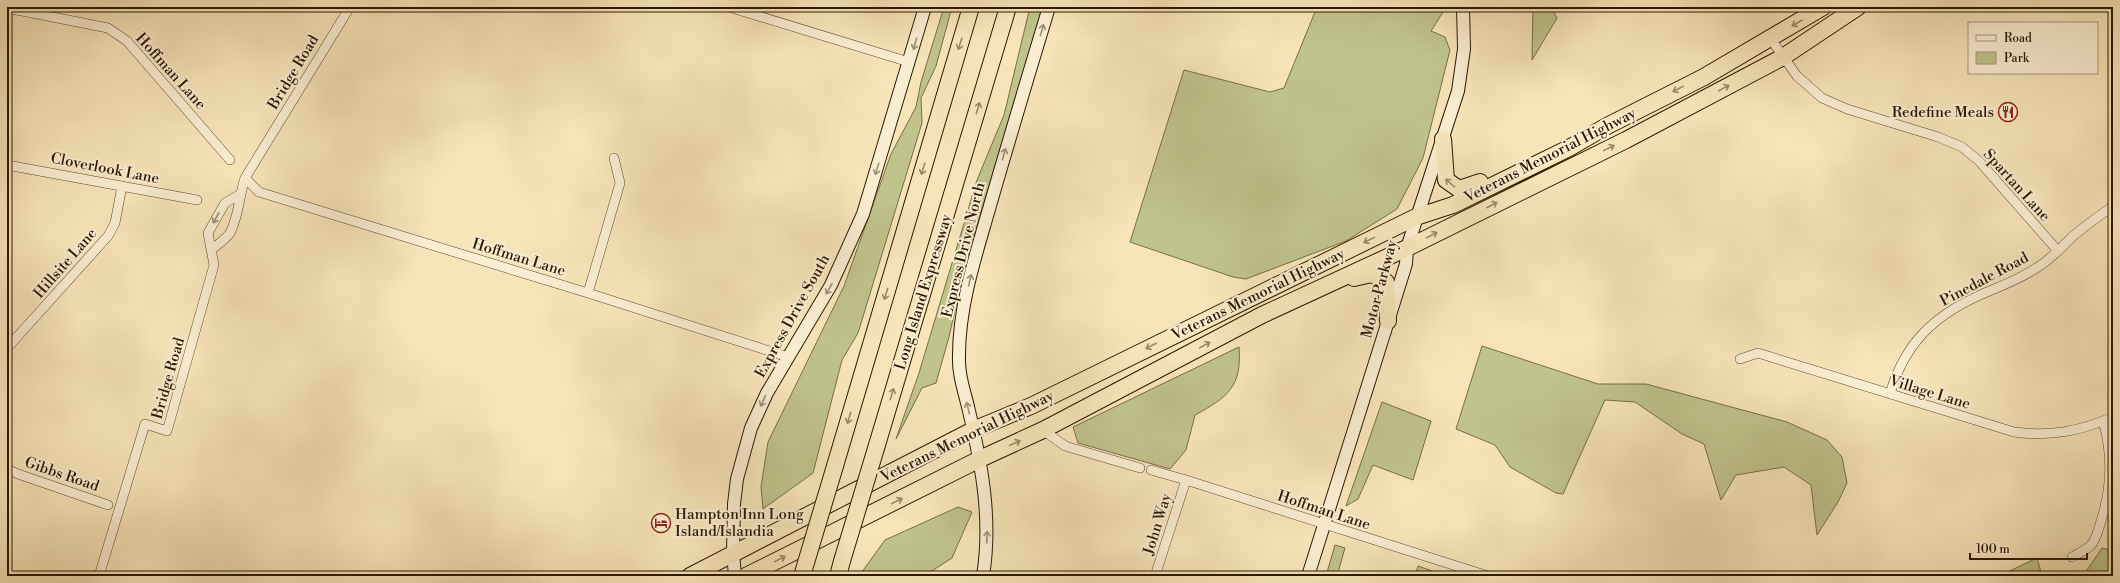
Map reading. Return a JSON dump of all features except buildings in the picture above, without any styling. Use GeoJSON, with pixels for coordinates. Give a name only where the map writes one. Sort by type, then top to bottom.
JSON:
{"type":"FeatureCollection","features":[{"type":"Feature","properties":{"kind":"highway"},"geometry":{"type":"LineString","coordinates":[[802,576],[971,7]]}},
{"type":"Feature","properties":{"kind":"highway","name":"Long Island Expressway"},"geometry":{"type":"LineString","coordinates":[[840,568],[1008,7]]}},
{"type":"Feature","properties":{"kind":"highway","name":"Veterans Memorial Highway"},"geometry":{"type":"LineString","coordinates":[[690,576],[973,430],[1031,406],[1416,217],[1453,205],[1568,148],[1704,76],[1823,7]]}},
{"type":"Feature","properties":{"kind":"highway","name":"Veterans Memorial Highway"},"geometry":{"type":"LineString","coordinates":[[746,576],[980,459],[1043,430],[1262,315],[1407,248],[1626,140],[1784,57],[1858,7]]}},
{"type":"Feature","properties":{"kind":"highway"},"geometry":{"type":"LineString","coordinates":[[1443,139],[1444,176],[1451,185],[1459,189],[1463,189],[1500,174],[1538,162]]}},
{"type":"Feature","properties":{"kind":"highway"},"geometry":{"type":"LineString","coordinates":[[1298,298],[1360,275],[1372,274],[1386,282],[1388,321]]}},
{"type":"Feature","properties":{"kind":"main road","name":"Express Drive South"},"geometry":{"type":"LineString","coordinates":[[735,576],[733,553],[734,504],[737,479],[751,428],[767,393],[831,285],[863,214],[925,7]]}},
{"type":"Feature","properties":{"kind":"main road","name":"Express Drive North"},"geometry":{"type":"LineString","coordinates":[[983,576],[987,549],[987,514],[980,459],[962,383],[958,356],[961,317],[975,258],[1004,153],[1049,7]]}},
{"type":"Feature","properties":{"kind":"main road","name":"Motor Parkway"},"geometry":{"type":"LineString","coordinates":[[1308,576],[1406,264],[1407,248],[1416,217],[1458,91],[1464,50],[1463,7]]}},
{"type":"Feature","properties":{"kind":"street","name":"Bridge Road"},"geometry":{"type":"LineString","coordinates":[[211,250],[229,234],[238,209],[239,195],[245,178],[350,7]]}},
{"type":"Feature","properties":{"kind":"street"},"geometry":{"type":"LineString","coordinates":[[729,7],[909,62]]}},
{"type":"Feature","properties":{"kind":"street","name":"Hoffman Lane"},"geometry":{"type":"LineString","coordinates":[[7,8],[108,28],[127,41],[230,160]]}},
{"type":"Feature","properties":{"kind":"street","name":"Spartan Lane"},"geometry":{"type":"LineString","coordinates":[[1770,38],[1797,76],[1822,98],[1847,109],[1938,137],[1962,147],[1979,161],[2058,252]]}},
{"type":"Feature","properties":{"kind":"street"},"geometry":{"type":"LineString","coordinates":[[588,293],[620,183],[614,158]]}},
{"type":"Feature","properties":{"kind":"street","name":"Cloverlook Lane"},"geometry":{"type":"LineString","coordinates":[[7,165],[197,200]]}},
{"type":"Feature","properties":{"kind":"street","name":"Hoffman Lane"},"geometry":{"type":"LineString","coordinates":[[245,178],[259,192],[588,293],[788,357]]}},
{"type":"Feature","properties":{"kind":"street","name":"Hillsite Lane"},"geometry":{"type":"LineString","coordinates":[[7,344],[11,344],[18,337],[108,236],[115,223],[122,186]]}},
{"type":"Feature","properties":{"kind":"street","name":"Bridge Road"},"geometry":{"type":"LineString","coordinates":[[99,576],[145,424],[167,430],[214,265],[208,233],[225,203],[239,195]]}},
{"type":"Feature","properties":{"kind":"street","name":"Pinedale Road"},"geometry":{"type":"LineString","coordinates":[[1890,394],[1902,362],[1913,343],[1930,325],[1977,297],[2019,279],[2040,266],[2058,252],[2088,224],[2113,206]]}},
{"type":"Feature","properties":{"kind":"street","name":"Village Lane"},"geometry":{"type":"LineString","coordinates":[[1740,359],[1758,353],[2014,432],[2033,434],[2068,432],[2103,421],[2113,416]]}},
{"type":"Feature","properties":{"kind":"street"},"geometry":{"type":"LineString","coordinates":[[2072,557],[2086,549],[2095,540],[2105,508],[2111,470],[2108,437],[2103,421]]}},
{"type":"Feature","properties":{"kind":"street"},"geometry":{"type":"LineString","coordinates":[[1043,430],[1065,446],[1140,468]]}},
{"type":"Feature","properties":{"kind":"street","name":"Gibbs Road"},"geometry":{"type":"LineString","coordinates":[[7,469],[108,505]]}},
{"type":"Feature","properties":{"kind":"street","name":"Hoffman Lane"},"geometry":{"type":"LineString","coordinates":[[1150,470],[1186,480],[1488,576]]}},
{"type":"Feature","properties":{"kind":"street","name":"John Way"},"geometry":{"type":"LineString","coordinates":[[1155,576],[1186,480]]}},
{"type":"Feature","properties":{"kind":"green space"},"geometry":{"type":"Polygon","coordinates":[[[944,7],[952,7],[936,66],[921,98],[922,123],[858,333],[842,360],[813,473],[763,509],[761,487],[768,442],[844,286],[891,154],[916,107],[921,82],[944,7]]]}},
{"type":"Feature","properties":{"kind":"green space"},"geometry":{"type":"Polygon","coordinates":[[[1030,7],[1043,7],[966,262],[949,337],[936,383],[922,388],[896,439],[919,373],[977,180],[1004,115],[1030,7]]]}},
{"type":"Feature","properties":{"kind":"green space"},"geometry":{"type":"Polygon","coordinates":[[[1317,7],[1443,7],[1443,12],[1431,31],[1445,37],[1450,50],[1423,158],[1397,209],[1346,241],[1246,279],[1233,277],[1130,242],[1184,70],[1270,92],[1284,88],[1317,7]]]}},
{"type":"Feature","properties":{"kind":"green space"},"geometry":{"type":"Polygon","coordinates":[[[1533,7],[1551,7],[1557,18],[1532,60],[1533,7]]]}},
{"type":"Feature","properties":{"kind":"green space"},"geometry":{"type":"Polygon","coordinates":[[[1482,346],[1598,384],[1646,384],[1787,422],[1827,440],[1842,457],[1847,483],[1838,502],[1817,535],[1811,485],[1784,467],[1736,475],[1721,500],[1704,444],[1682,434],[1635,402],[1605,400],[1563,494],[1556,493],[1510,467],[1495,445],[1456,429],[1482,346]]]}},
{"type":"Feature","properties":{"kind":"green space"},"geometry":{"type":"Polygon","coordinates":[[[1239,347],[1238,372],[1235,381],[1224,396],[1195,415],[1186,450],[1170,469],[1078,443],[1073,427],[1239,347]]]}},
{"type":"Feature","properties":{"kind":"green space"},"geometry":{"type":"Polygon","coordinates":[[[1382,402],[1431,421],[1413,480],[1373,465],[1358,499],[1346,506],[1382,402]]]}},
{"type":"Feature","properties":{"kind":"green space"},"geometry":{"type":"Polygon","coordinates":[[[958,507],[972,512],[952,558],[924,576],[859,576],[885,540],[958,507]]]}},
{"type":"Feature","properties":{"kind":"green space"},"geometry":{"type":"Polygon","coordinates":[[[1335,545],[1345,548],[1337,576],[1326,576],[1335,545]]]}},
{"type":"Feature","properties":{"kind":"green space"},"geometry":{"type":"Polygon","coordinates":[[[2102,548],[2113,551],[2113,576],[2083,576],[2102,548]]]}},
{"type":"Feature","properties":{"kind":"green space"},"geometry":{"type":"Polygon","coordinates":[[[2037,558],[2042,576],[1999,576],[2037,558]]]}},
{"type":"Feature","properties":{"kind":"green space"},"geometry":{"type":"Polygon","coordinates":[[[1418,566],[1447,576],[1415,576],[1418,566]]]}},
{"type":"Feature","properties":{"kind":"place","name":"Redefine Meals"},"geometry":{"type":"Point","coordinates":[2008,112]}},
{"type":"Feature","properties":{"kind":"place","name":"Hampton Inn Long Island/Islandia"},"geometry":{"type":"Point","coordinates":[661,523]}}]}
